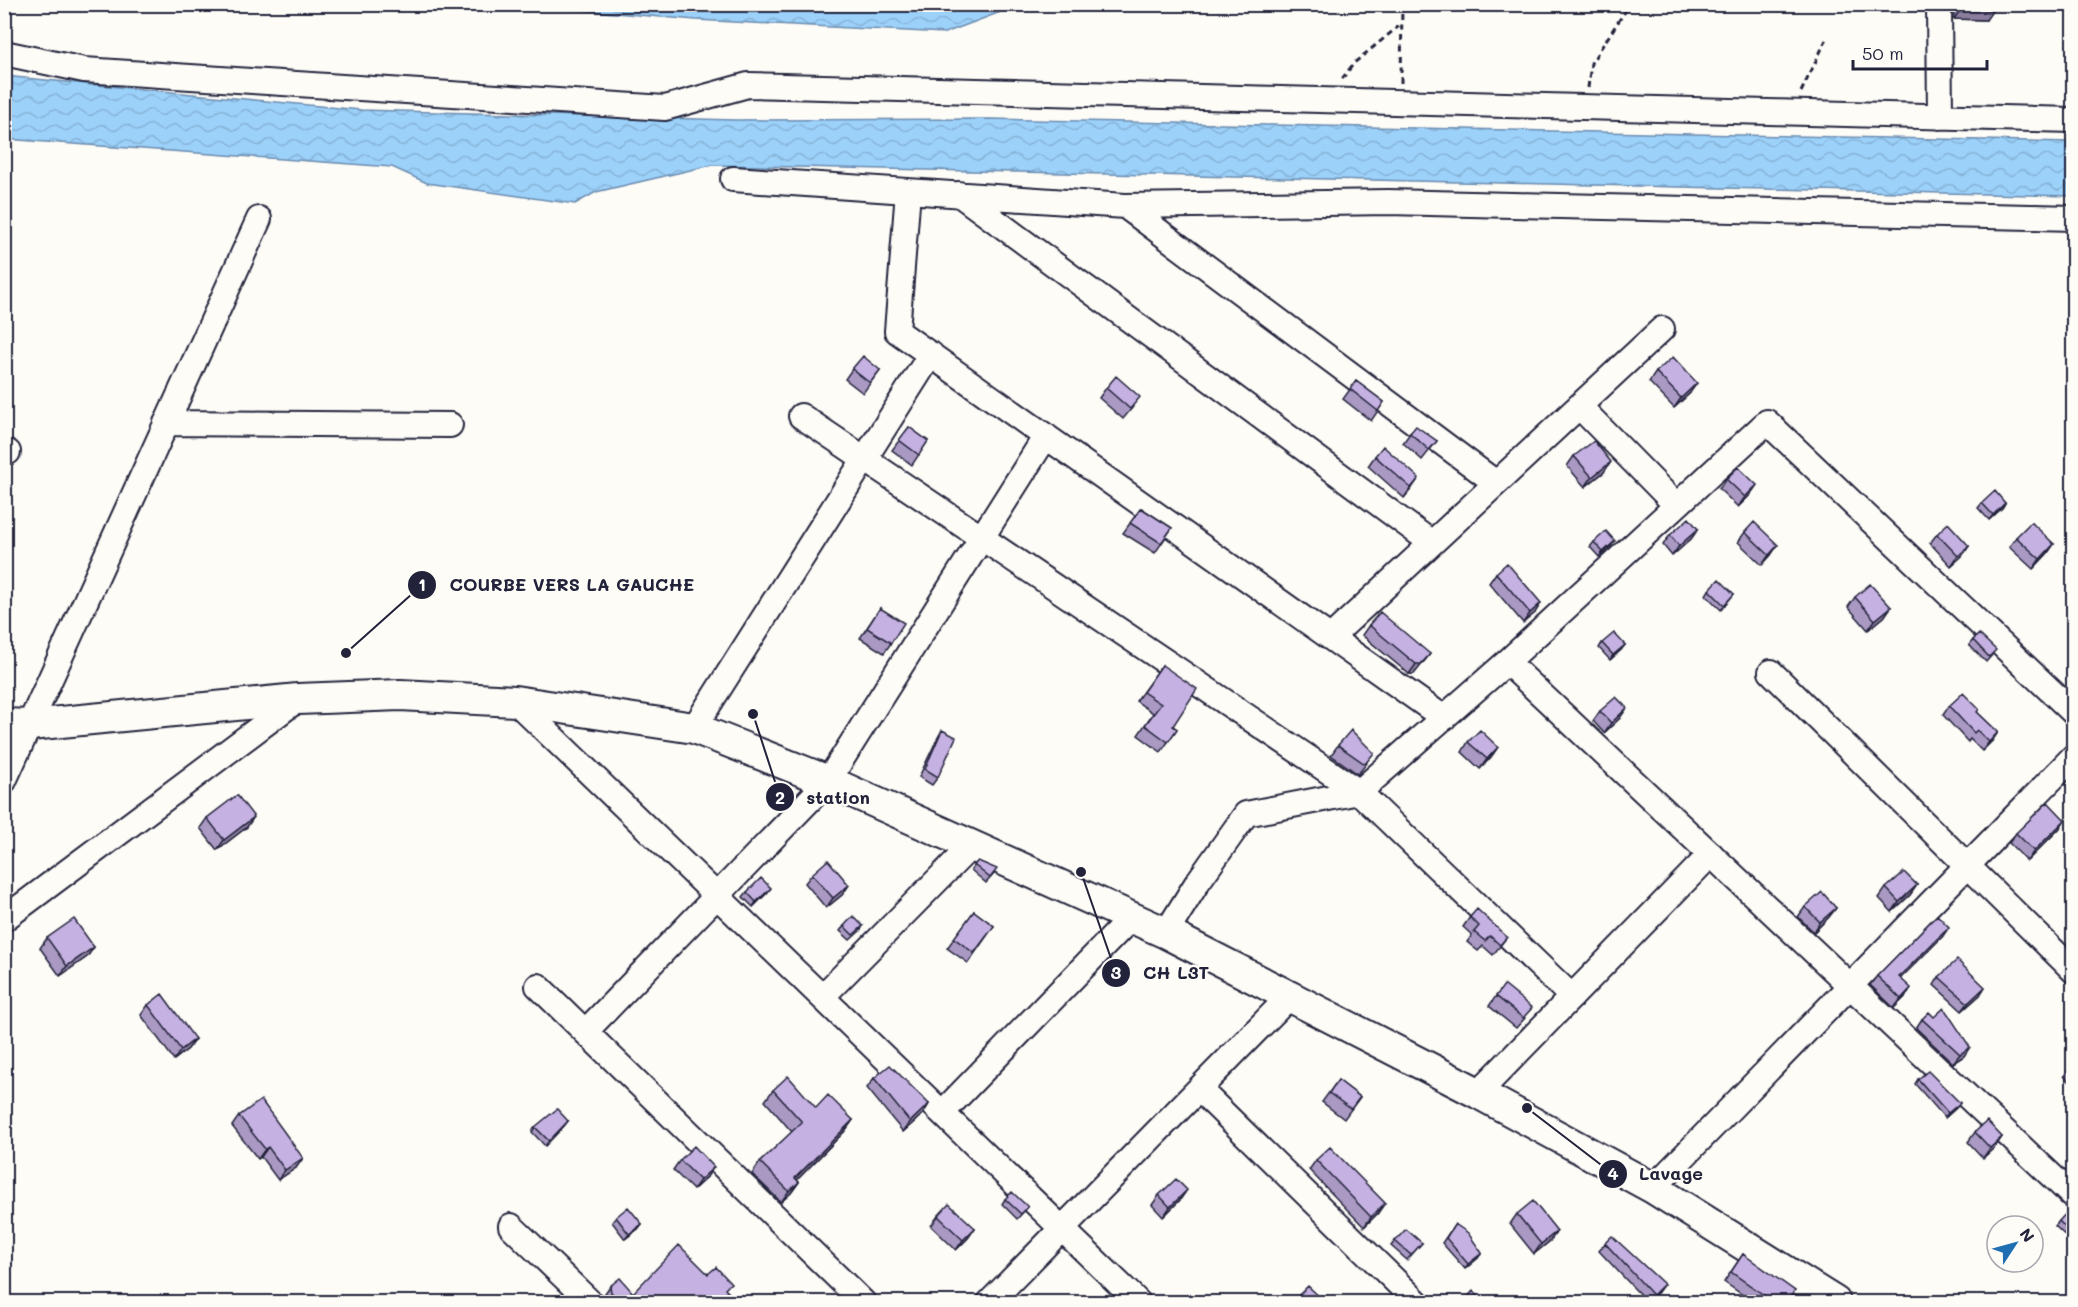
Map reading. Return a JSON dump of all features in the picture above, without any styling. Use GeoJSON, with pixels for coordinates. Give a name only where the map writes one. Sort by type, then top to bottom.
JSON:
{"type":"FeatureCollection","features":[{"type":"Feature","properties":{"kind":"main road"},"geometry":{"type":"LineString","coordinates":[[17,725],[298,699],[400,695],[515,701],[694,728],[828,781],[1166,933],[1478,1093],[1653,1188],[1835,1302]]}},
{"type":"Feature","properties":{"kind":"street"},"geometry":{"type":"LineString","coordinates":[[1939,4],[1940,117]]}},
{"type":"Feature","properties":{"kind":"street"},"geometry":{"type":"LineString","coordinates":[[4,52],[84,70],[665,108],[748,86],[2073,120]]}},
{"type":"Feature","properties":{"kind":"street"},"geometry":{"type":"LineString","coordinates":[[733,179],[1125,206],[1400,203],[2073,218]]}},
{"type":"Feature","properties":{"kind":"street"},"geometry":{"type":"LineString","coordinates":[[908,191],[897,330],[1444,717]]}},
{"type":"Feature","properties":{"kind":"street"},"geometry":{"type":"LineString","coordinates":[[958,194],[1432,543]]}},
{"type":"Feature","properties":{"kind":"street"},"geometry":{"type":"LineString","coordinates":[[1125,206],[1496,483]]}},
{"type":"Feature","properties":{"kind":"street"},"geometry":{"type":"LineString","coordinates":[[4,781],[17,725],[166,423],[259,219]]}},
{"type":"Feature","properties":{"kind":"street"},"geometry":{"type":"LineString","coordinates":[[1331,637],[1662,329]]}},
{"type":"Feature","properties":{"kind":"street"},"geometry":{"type":"LineString","coordinates":[[694,728],[931,354]]}},
{"type":"Feature","properties":{"kind":"street"},"geometry":{"type":"LineString","coordinates":[[1579,405],[1676,504]]}},
{"type":"Feature","properties":{"kind":"street"},"geometry":{"type":"LineString","coordinates":[[801,417],[1359,792],[1572,997]]}},
{"type":"Feature","properties":{"kind":"street"},"geometry":{"type":"LineString","coordinates":[[1166,933],[1197,883],[1246,814],[1359,792],[1507,662],[1767,422],[2073,713]]}},
{"type":"Feature","properties":{"kind":"street"},"geometry":{"type":"LineString","coordinates":[[166,423],[450,424]]}},
{"type":"Feature","properties":{"kind":"street"},"geometry":{"type":"LineString","coordinates":[[585,1032],[828,781],[1046,436]]}},
{"type":"Feature","properties":{"kind":"street"},"geometry":{"type":"LineString","coordinates":[[1507,662],[2073,1197]]}},
{"type":"Feature","properties":{"kind":"street"},"geometry":{"type":"LineString","coordinates":[[1771,672],[2073,971]]}},
{"type":"Feature","properties":{"kind":"street"},"geometry":{"type":"LineString","coordinates":[[4,919],[298,699]]}},
{"type":"Feature","properties":{"kind":"street"},"geometry":{"type":"LineString","coordinates":[[515,701],[1138,1302]]}},
{"type":"Feature","properties":{"kind":"street"},"geometry":{"type":"LineString","coordinates":[[1653,1188],[2073,756]]}},
{"type":"Feature","properties":{"kind":"street"},"geometry":{"type":"LineString","coordinates":[[822,997],[972,845]]}},
{"type":"Feature","properties":{"kind":"street"},"geometry":{"type":"LineString","coordinates":[[1478,1093],[1711,854]]}},
{"type":"Feature","properties":{"kind":"street"},"geometry":{"type":"LineString","coordinates":[[942,1113],[1131,918]]}},
{"type":"Feature","properties":{"kind":"street"},"geometry":{"type":"LineString","coordinates":[[538,986],[863,1302]]}},
{"type":"Feature","properties":{"kind":"street"},"geometry":{"type":"LineString","coordinates":[[990,1302],[1290,996]]}},
{"type":"Feature","properties":{"kind":"street"},"geometry":{"type":"LineString","coordinates":[[1199,1089],[1417,1302]]}},
{"type":"Feature","properties":{"kind":"street"},"geometry":{"type":"LineString","coordinates":[[511,1226],[590,1302]]}},
{"type":"Feature","properties":{"kind":"path"},"geometry":{"type":"LineString","coordinates":[[4,39],[12,4]]}},
{"type":"Feature","properties":{"kind":"path"},"geometry":{"type":"LineString","coordinates":[[1401,102],[1402,4]]}},
{"type":"Feature","properties":{"kind":"path"},"geometry":{"type":"LineString","coordinates":[[1585,107],[1591,63],[1630,4]]}},
{"type":"Feature","properties":{"kind":"path"},"geometry":{"type":"LineString","coordinates":[[1325,100],[1354,63],[1400,26]]}},
{"type":"Feature","properties":{"kind":"path"},"geometry":{"type":"LineString","coordinates":[[1791,113],[1826,40]]}},
{"type":"Feature","properties":{"kind":"water"},"geometry":{"type":"Polygon","coordinates":[[[522,5],[1019,5],[945,33],[696,20],[522,5]]]}},
{"type":"Feature","properties":{"kind":"water"},"geometry":{"type":"Polygon","coordinates":[[[4,76],[361,110],[735,120],[989,119],[2073,142],[2073,196],[712,165],[596,192],[575,204],[427,183],[392,167],[5,139],[4,76]]]}},
{"type":"Feature","properties":{"kind":"building"},"geometry":{"type":"Polygon","coordinates":[[[1961,4],[1993,4],[1993,10],[1961,9],[1961,4]]]}},
{"type":"Feature","properties":{"kind":"building"},"geometry":{"type":"Polygon","coordinates":[[[863,356],[880,370],[870,383],[852,369],[863,356]]]}},
{"type":"Feature","properties":{"kind":"building"},"geometry":{"type":"Polygon","coordinates":[[[1673,357],[1697,383],[1681,398],[1656,372],[1673,357]]]}},
{"type":"Feature","properties":{"kind":"building"},"geometry":{"type":"Polygon","coordinates":[[[1116,376],[1140,397],[1130,409],[1106,388],[1116,376]]]}},
{"type":"Feature","properties":{"kind":"building"},"geometry":{"type":"Polygon","coordinates":[[[1356,381],[1384,402],[1378,411],[1350,389],[1356,381]]]}},
{"type":"Feature","properties":{"kind":"building"},"geometry":{"type":"Polygon","coordinates":[[[1416,426],[1437,441],[1429,450],[1410,433],[1416,426]]]}},
{"type":"Feature","properties":{"kind":"building"},"geometry":{"type":"Polygon","coordinates":[[[909,427],[928,441],[919,455],[899,440],[909,427]]]}},
{"type":"Feature","properties":{"kind":"building"},"geometry":{"type":"Polygon","coordinates":[[[1594,441],[1611,462],[1592,477],[1574,456],[1594,441]]]}},
{"type":"Feature","properties":{"kind":"building"},"geometry":{"type":"Polygon","coordinates":[[[1383,446],[1419,478],[1411,488],[1375,456],[1383,446]]]}},
{"type":"Feature","properties":{"kind":"building"},"geometry":{"type":"Polygon","coordinates":[[[1738,467],[1757,485],[1745,497],[1726,479],[1738,467]]]}},
{"type":"Feature","properties":{"kind":"building"},"geometry":{"type":"Polygon","coordinates":[[[1995,491],[2005,503],[1993,515],[1982,503],[1995,491]]]}},
{"type":"Feature","properties":{"kind":"building"},"geometry":{"type":"Polygon","coordinates":[[[1141,508],[1172,528],[1161,543],[1130,523],[1141,508]]]}},
{"type":"Feature","properties":{"kind":"building"},"geometry":{"type":"Polygon","coordinates":[[[1689,518],[1698,529],[1679,546],[1670,535],[1689,518]]]}},
{"type":"Feature","properties":{"kind":"building"},"geometry":{"type":"Polygon","coordinates":[[[1754,522],[1778,545],[1769,555],[1745,532],[1754,522]]]}},
{"type":"Feature","properties":{"kind":"building"},"geometry":{"type":"Polygon","coordinates":[[[2031,522],[2054,544],[2040,559],[2016,537],[2031,522]]]}},
{"type":"Feature","properties":{"kind":"building"},"geometry":{"type":"Polygon","coordinates":[[[1948,523],[1969,546],[1958,556],[1937,534],[1948,523]]]}},
{"type":"Feature","properties":{"kind":"building"},"geometry":{"type":"Polygon","coordinates":[[[1606,531],[1615,541],[1603,552],[1594,542],[1606,531]]]}},
{"type":"Feature","properties":{"kind":"building"},"geometry":{"type":"Polygon","coordinates":[[[1507,563],[1541,603],[1530,613],[1496,573],[1507,563]]]}},
{"type":"Feature","properties":{"kind":"building"},"geometry":{"type":"Polygon","coordinates":[[[1719,579],[1734,594],[1724,605],[1709,590],[1719,579]]]}},
{"type":"Feature","properties":{"kind":"building"},"geometry":{"type":"Polygon","coordinates":[[[1870,584],[1891,607],[1875,620],[1855,597],[1870,584]]]}},
{"type":"Feature","properties":{"kind":"building"},"geometry":{"type":"Polygon","coordinates":[[[880,608],[904,623],[891,643],[867,628],[880,608]]]}},
{"type":"Feature","properties":{"kind":"building"},"geometry":{"type":"Polygon","coordinates":[[[1380,612],[1430,654],[1421,664],[1416,664],[1369,625],[1380,612]]]}},
{"type":"Feature","properties":{"kind":"building"},"geometry":{"type":"Polygon","coordinates":[[[1614,633],[1625,645],[1613,655],[1602,643],[1614,633]]]}},
{"type":"Feature","properties":{"kind":"building"},"geometry":{"type":"Polygon","coordinates":[[[1979,634],[1996,650],[1989,657],[1973,640],[1979,634]]]}},
{"type":"Feature","properties":{"kind":"building"},"geometry":{"type":"Polygon","coordinates":[[[1162,665],[1197,689],[1173,726],[1177,729],[1168,742],[1145,725],[1161,704],[1143,692],[1162,665]]]}},
{"type":"Feature","properties":{"kind":"building"},"geometry":{"type":"Polygon","coordinates":[[[1963,693],[1979,709],[1977,712],[1998,732],[1989,742],[1977,730],[1974,733],[1949,706],[1963,693]]]}},
{"type":"Feature","properties":{"kind":"building"},"geometry":{"type":"Polygon","coordinates":[[[1616,697],[1627,708],[1611,723],[1600,711],[1616,697]]]}},
{"type":"Feature","properties":{"kind":"building"},"geometry":{"type":"Polygon","coordinates":[[[942,730],[956,737],[938,777],[925,769],[942,730]]]}},
{"type":"Feature","properties":{"kind":"building"},"geometry":{"type":"Polygon","coordinates":[[[1351,730],[1374,753],[1365,764],[1338,745],[1351,730]]]}},
{"type":"Feature","properties":{"kind":"building"},"geometry":{"type":"Polygon","coordinates":[[[1480,730],[1498,747],[1487,759],[1468,742],[1480,730]]]}},
{"type":"Feature","properties":{"kind":"building"},"geometry":{"type":"Polygon","coordinates":[[[237,795],[254,817],[224,840],[207,818],[237,795]]]}},
{"type":"Feature","properties":{"kind":"building"},"geometry":{"type":"Polygon","coordinates":[[[2048,802],[2065,820],[2034,851],[2016,833],[2048,802]]]}},
{"type":"Feature","properties":{"kind":"building"},"geometry":{"type":"Polygon","coordinates":[[[828,860],[849,885],[833,898],[812,874],[828,860]]]}},
{"type":"Feature","properties":{"kind":"building"},"geometry":{"type":"Polygon","coordinates":[[[978,861],[997,869],[990,878],[974,865],[978,861]]]}},
{"type":"Feature","properties":{"kind":"building"},"geometry":{"type":"Polygon","coordinates":[[[1904,872],[1917,885],[1899,902],[1886,888],[1904,872]]]}},
{"type":"Feature","properties":{"kind":"building"},"geometry":{"type":"Polygon","coordinates":[[[761,878],[771,888],[756,902],[747,892],[761,878]]]}},
{"type":"Feature","properties":{"kind":"building"},"geometry":{"type":"Polygon","coordinates":[[[1822,892],[1836,908],[1820,922],[1805,907],[1822,892]]]}},
{"type":"Feature","properties":{"kind":"building"},"geometry":{"type":"Polygon","coordinates":[[[1477,909],[1507,937],[1500,945],[1490,936],[1485,941],[1474,932],[1479,926],[1470,917],[1477,909]]]}},
{"type":"Feature","properties":{"kind":"building"},"geometry":{"type":"Polygon","coordinates":[[[974,911],[994,926],[974,953],[954,938],[974,911]]]}},
{"type":"Feature","properties":{"kind":"building"},"geometry":{"type":"Polygon","coordinates":[[[1937,915],[1949,927],[1899,977],[1911,988],[1901,999],[1877,976],[1937,915]]]}},
{"type":"Feature","properties":{"kind":"building"},"geometry":{"type":"Polygon","coordinates":[[[853,916],[863,926],[853,935],[844,926],[853,916]]]}},
{"type":"Feature","properties":{"kind":"building"},"geometry":{"type":"Polygon","coordinates":[[[74,919],[94,947],[67,966],[47,938],[74,919]]]}},
{"type":"Feature","properties":{"kind":"building"},"geometry":{"type":"Polygon","coordinates":[[[1957,960],[1985,987],[1968,1003],[1939,977],[1957,960]]]}},
{"type":"Feature","properties":{"kind":"building"},"geometry":{"type":"Polygon","coordinates":[[[1504,985],[1532,1008],[1523,1018],[1496,996],[1504,985]]]}},
{"type":"Feature","properties":{"kind":"building"},"geometry":{"type":"Polygon","coordinates":[[[162,994],[195,1039],[181,1050],[148,1005],[162,994]]]}},
{"type":"Feature","properties":{"kind":"building"},"geometry":{"type":"Polygon","coordinates":[[[1944,1008],[1970,1047],[1960,1054],[1922,1019],[1929,1012],[1934,1017],[1944,1008]]]}},
{"type":"Feature","properties":{"kind":"building"},"geometry":{"type":"Polygon","coordinates":[[[890,1065],[929,1104],[910,1122],[874,1078],[890,1065]]]}},
{"type":"Feature","properties":{"kind":"building"},"geometry":{"type":"Polygon","coordinates":[[[1928,1071],[1960,1103],[1948,1113],[1918,1079],[1928,1071]]]}},
{"type":"Feature","properties":{"kind":"building"},"geometry":{"type":"Polygon","coordinates":[[[788,1076],[816,1108],[828,1095],[853,1120],[795,1178],[799,1182],[789,1191],[760,1162],[802,1122],[773,1090],[788,1076]]]}},
{"type":"Feature","properties":{"kind":"building"},"geometry":{"type":"Polygon","coordinates":[[[1338,1080],[1360,1097],[1351,1109],[1329,1093],[1338,1080]]]}},
{"type":"Feature","properties":{"kind":"building"},"geometry":{"type":"Polygon","coordinates":[[[261,1100],[303,1158],[285,1170],[268,1147],[265,1149],[239,1116],[261,1100]]]}},
{"type":"Feature","properties":{"kind":"building"},"geometry":{"type":"Polygon","coordinates":[[[557,1109],[568,1121],[549,1141],[535,1127],[557,1109]]]}},
{"type":"Feature","properties":{"kind":"building"},"geometry":{"type":"Polygon","coordinates":[[[1987,1121],[2002,1137],[1990,1148],[1975,1132],[1987,1121]]]}},
{"type":"Feature","properties":{"kind":"building"},"geometry":{"type":"Polygon","coordinates":[[[694,1146],[714,1167],[700,1180],[680,1160],[694,1146]]]}},
{"type":"Feature","properties":{"kind":"building"},"geometry":{"type":"Polygon","coordinates":[[[1330,1147],[1385,1203],[1371,1217],[1316,1160],[1330,1147]]]}},
{"type":"Feature","properties":{"kind":"building"},"geometry":{"type":"Polygon","coordinates":[[[1176,1179],[1187,1190],[1170,1207],[1159,1195],[1176,1179]]]}},
{"type":"Feature","properties":{"kind":"building"},"geometry":{"type":"Polygon","coordinates":[[[1012,1192],[1028,1207],[1021,1214],[1005,1199],[1012,1192]]]}},
{"type":"Feature","properties":{"kind":"building"},"geometry":{"type":"Polygon","coordinates":[[[1533,1201],[1557,1231],[1541,1244],[1517,1214],[1533,1201]]]}},
{"type":"Feature","properties":{"kind":"building"},"geometry":{"type":"Polygon","coordinates":[[[949,1204],[975,1228],[963,1240],[938,1216],[949,1204]]]}},
{"type":"Feature","properties":{"kind":"building"},"geometry":{"type":"Polygon","coordinates":[[[628,1207],[642,1224],[629,1234],[616,1217],[628,1207]]]}},
{"type":"Feature","properties":{"kind":"building"},"geometry":{"type":"Polygon","coordinates":[[[2069,1210],[2073,1214],[2073,1235],[2059,1221],[2069,1210]]]}},
{"type":"Feature","properties":{"kind":"building"},"geometry":{"type":"Polygon","coordinates":[[[1455,1224],[1468,1233],[1482,1253],[1468,1264],[1446,1238],[1455,1224]]]}},
{"type":"Feature","properties":{"kind":"building"},"geometry":{"type":"Polygon","coordinates":[[[1406,1229],[1422,1243],[1411,1255],[1395,1241],[1406,1229]]]}},
{"type":"Feature","properties":{"kind":"building"},"geometry":{"type":"Polygon","coordinates":[[[1612,1236],[1664,1284],[1653,1295],[1605,1243],[1612,1236]]]}},
{"type":"Feature","properties":{"kind":"building"},"geometry":{"type":"Polygon","coordinates":[[[679,1245],[708,1274],[716,1267],[731,1283],[725,1289],[738,1302],[621,1302],[611,1292],[610,1286],[620,1278],[633,1293],[679,1245]]]}},
{"type":"Feature","properties":{"kind":"building"},"geometry":{"type":"Polygon","coordinates":[[[1743,1254],[1795,1291],[1786,1302],[1774,1302],[1731,1272],[1743,1254]]]}},
{"type":"Feature","properties":{"kind":"building"},"geometry":{"type":"Polygon","coordinates":[[[1308,1286],[1325,1302],[1301,1302],[1296,1298],[1308,1286]]]}},
{"type":"Feature","properties":{"kind":"building"},"geometry":{"type":"Polygon","coordinates":[[[1473,1291],[1485,1302],[1463,1302],[1473,1291]]]}},
{"type":"Feature","properties":{"kind":"place","name":"COURBE VERS LA GAUCHE"},"geometry":{"type":"Point","coordinates":[346,653]}},
{"type":"Feature","properties":{"kind":"place","name":"station"},"geometry":{"type":"Point","coordinates":[753,714]}},
{"type":"Feature","properties":{"kind":"place","name":"CH L3T"},"geometry":{"type":"Point","coordinates":[1081,872]}},
{"type":"Feature","properties":{"kind":"place","name":"Lavage"},"geometry":{"type":"Point","coordinates":[1527,1108]}}]}
